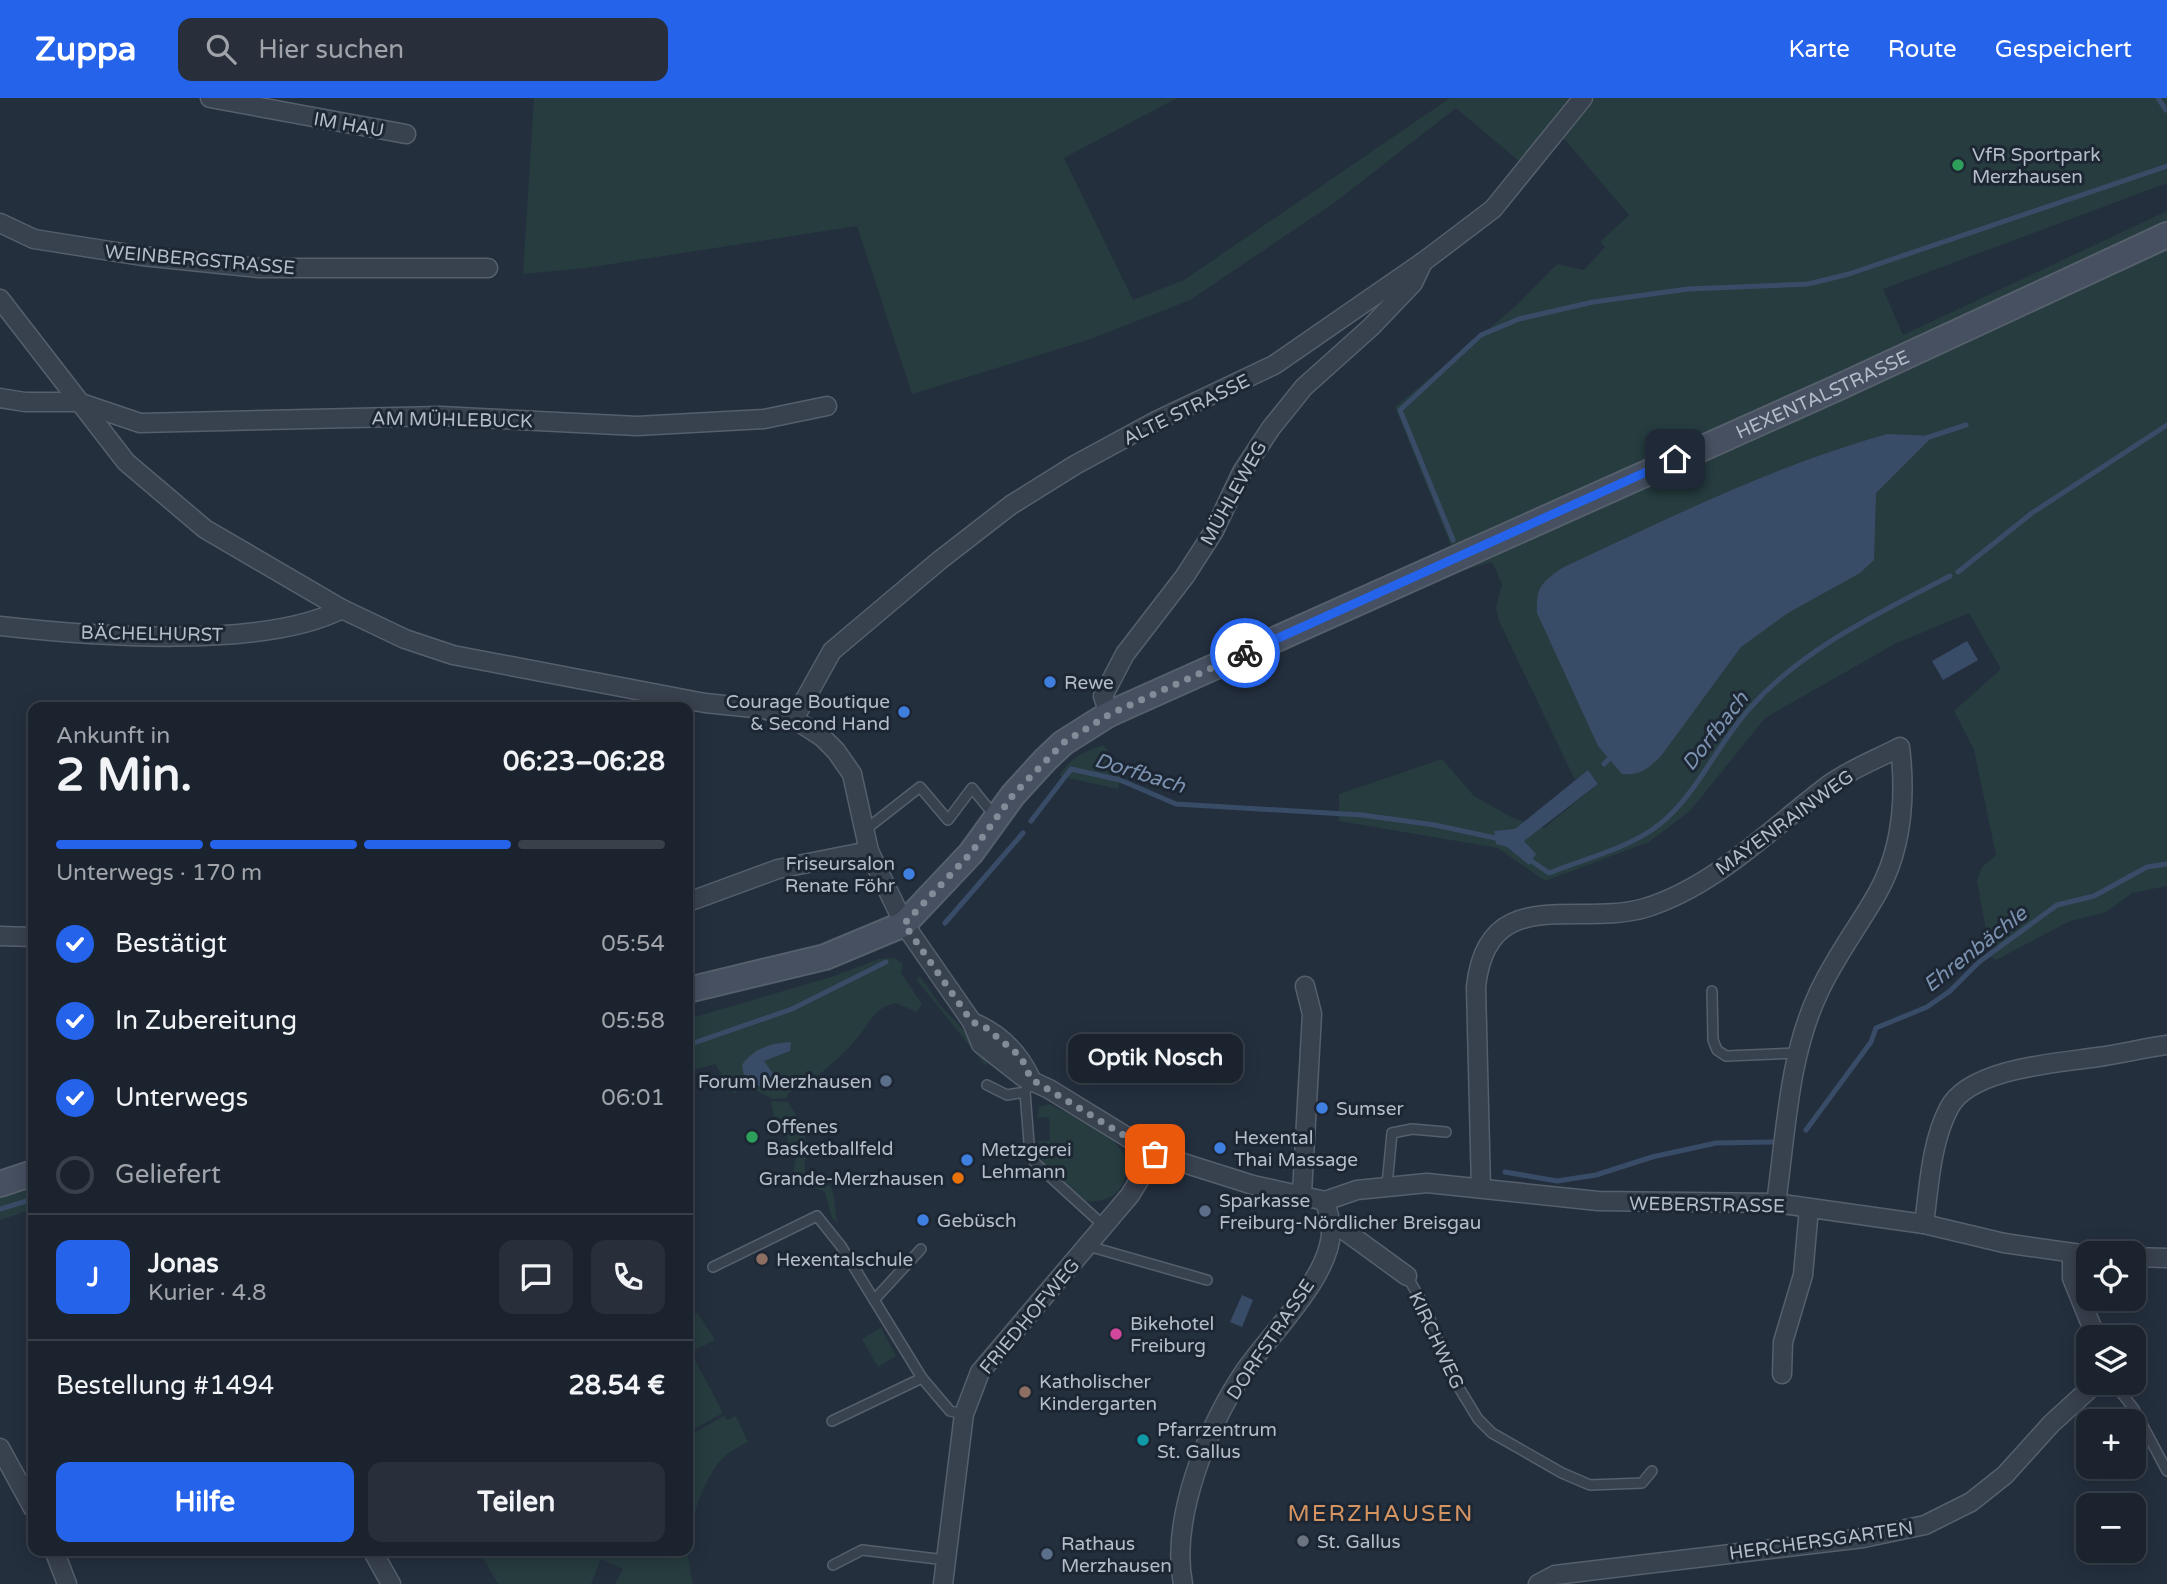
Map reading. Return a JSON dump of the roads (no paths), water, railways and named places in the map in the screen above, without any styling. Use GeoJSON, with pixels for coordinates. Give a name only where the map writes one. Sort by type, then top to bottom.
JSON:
{"type":"FeatureCollection","features":[{"type":"Feature","properties":{"kind":"main road","name":"HEXENTALSTRASSE"},"geometry":{"type":"LineString","coordinates":[[693,989],[808,962],[904,924],[971,853],[1033,772],[1063,743],[1110,714],[1837,387],[2167,235]]}},
{"type":"Feature","properties":{"kind":"main road"},"geometry":{"type":"LineString","coordinates":[[0,1184],[28,1174]]}},
{"type":"Feature","properties":{"kind":"street","name":"IM HAU"},"geometry":{"type":"LineString","coordinates":[[211,98],[406,134]]}},
{"type":"Feature","properties":{"kind":"street","name":"ALTE STRASSE"},"geometry":{"type":"LineString","coordinates":[[794,719],[832,651],[877,610],[1011,505],[1074,465],[1156,421],[1274,365],[1423,262],[1493,209],[1583,98]]}},
{"type":"Feature","properties":{"kind":"street","name":"WEINBERGSTRASSE"},"geometry":{"type":"LineString","coordinates":[[0,223],[34,239],[142,257],[259,268],[488,268]]}},
{"type":"Feature","properties":{"kind":"street","name":"MÜHLEWEG"},"geometry":{"type":"LineString","coordinates":[[1110,714],[1103,696],[1125,654],[1192,565],[1214,531],[1242,472],[1271,428],[1304,387],[1371,327],[1413,283],[1423,262]]}},
{"type":"Feature","properties":{"kind":"street"},"geometry":{"type":"LineString","coordinates":[[0,299],[126,462],[205,529],[342,608],[405,639],[453,655],[666,702]]}},
{"type":"Feature","properties":{"kind":"street","name":"AM MÜHLEBUCK"},"geometry":{"type":"LineString","coordinates":[[0,398],[25,402],[78,402],[140,423],[440,416],[637,426],[764,419],[827,405]]}},
{"type":"Feature","properties":{"kind":"street","name":"BÄCHELHURST"},"geometry":{"type":"LineString","coordinates":[[0,626],[53,632],[214,636],[272,629],[330,615],[342,608]]}},
{"type":"Feature","properties":{"kind":"street"},"geometry":{"type":"LineString","coordinates":[[693,703],[764,709],[794,719],[821,737],[845,762],[858,793],[869,850],[904,924],[972,1022],[981,1044],[1023,1077],[1028,1085],[1155,1154],[1253,1185],[1302,1193],[1325,1200]]}},
{"type":"Feature","properties":{"kind":"street","name":"MAYENRAINWEG"},"geometry":{"type":"LineString","coordinates":[[1481,1188],[1476,987],[1482,955],[1492,937],[1511,923],[1540,914],[1623,913],[1679,895],[1736,859],[1832,782],[1900,747],[1904,782],[1894,856],[1880,890],[1818,994],[1798,1053],[1776,1203]]}},
{"type":"Feature","properties":{"kind":"street"},"geometry":{"type":"LineString","coordinates":[[693,900],[778,869],[869,850]]}},
{"type":"Feature","properties":{"kind":"street"},"geometry":{"type":"LineString","coordinates":[[0,936],[28,937]]}},
{"type":"Feature","properties":{"kind":"street"},"geometry":{"type":"LineString","coordinates":[[1302,1193],[1312,1014],[1305,986]]}},
{"type":"Feature","properties":{"kind":"street"},"geometry":{"type":"LineString","coordinates":[[1924,1224],[1934,1156],[1949,1107],[1972,1087],[2002,1074],[2043,1064],[2167,1045]]}},
{"type":"Feature","properties":{"kind":"street","name":"FRIEDHOFWEG"},"geometry":{"type":"LineString","coordinates":[[943,1584],[964,1414],[980,1372],[1130,1195],[1155,1154]]}},
{"type":"Feature","properties":{"kind":"street","name":"WEBERSTRASSE"},"geometry":{"type":"LineString","coordinates":[[1325,1200],[1357,1190],[1387,1185],[1427,1183],[1511,1194],[1598,1201],[1776,1203],[1924,1224],[2004,1243],[2076,1254]]}},
{"type":"Feature","properties":{"kind":"street","name":"DORFSTRASSE"},"geometry":{"type":"LineString","coordinates":[[1183,1584],[1179,1564],[1180,1528],[1222,1411],[1245,1371],[1300,1302],[1328,1248],[1331,1228],[1325,1200]]}},
{"type":"Feature","properties":{"kind":"street"},"geometry":{"type":"LineString","coordinates":[[1782,1374],[1783,1342],[1803,1275],[1809,1208]]}},
{"type":"Feature","properties":{"kind":"street","name":"KIRCHWEG"},"geometry":{"type":"LineString","coordinates":[[1331,1228],[1341,1228],[1407,1276]]}},
{"type":"Feature","properties":{"kind":"street"},"geometry":{"type":"LineString","coordinates":[[2146,1257],[2167,1258]]}},
{"type":"Feature","properties":{"kind":"street"},"geometry":{"type":"LineString","coordinates":[[2076,1266],[2072,1278],[2076,1288]]}},
{"type":"Feature","properties":{"kind":"street","name":"HERCHERSGARTEN"},"geometry":{"type":"LineString","coordinates":[[1538,1584],[1555,1575],[1863,1538],[1925,1525],[1971,1502],[2005,1475],[2051,1424],[2083,1395]]}},
{"type":"Feature","properties":{"kind":"street"},"geometry":{"type":"LineString","coordinates":[[0,1448],[28,1499]]}},
{"type":"Feature","properties":{"kind":"street"},"geometry":{"type":"LineString","coordinates":[[56,1556],[67,1584]]}},
{"type":"Feature","properties":{"kind":"street"},"geometry":{"type":"LineString","coordinates":[[375,1556],[390,1584]]}},
{"type":"Feature","properties":{"kind":"lane"},"geometry":{"type":"LineString","coordinates":[[865,830],[920,787],[947,820],[972,788],[996,817]]}},
{"type":"Feature","properties":{"kind":"lane"},"geometry":{"type":"LineString","coordinates":[[1712,990],[1713,1040],[1717,1051],[1726,1056],[1798,1053]]}},
{"type":"Feature","properties":{"kind":"lane"},"geometry":{"type":"LineString","coordinates":[[988,1085],[1007,1095],[1028,1085],[1029,1143],[1035,1163],[1104,1226]]}},
{"type":"Feature","properties":{"kind":"lane"},"geometry":{"type":"LineString","coordinates":[[1387,1185],[1392,1133],[1412,1129],[1446,1132]]}},
{"type":"Feature","properties":{"kind":"lane"},"geometry":{"type":"LineString","coordinates":[[713,1266],[817,1216],[842,1246],[922,1378],[950,1411],[964,1414]]}},
{"type":"Feature","properties":{"kind":"lane"},"geometry":{"type":"LineString","coordinates":[[1088,1246],[1207,1280]]}},
{"type":"Feature","properties":{"kind":"lane"},"geometry":{"type":"LineString","coordinates":[[874,1300],[921,1249]]}},
{"type":"Feature","properties":{"kind":"lane","name":"KIRCHWEG"},"geometry":{"type":"LineString","coordinates":[[1407,1276],[1427,1311],[1450,1373],[1478,1419],[1492,1433],[1562,1473],[1590,1485],[1642,1483],[1652,1471]]}},
{"type":"Feature","properties":{"kind":"lane"},"geometry":{"type":"LineString","coordinates":[[832,1421],[922,1378]]}},
{"type":"Feature","properties":{"kind":"lane"},"geometry":{"type":"LineString","coordinates":[[2123,1395],[2134,1409],[2167,1471]]}},
{"type":"Feature","properties":{"kind":"lane"},"geometry":{"type":"LineString","coordinates":[[833,1565],[862,1550],[947,1560]]}},
{"type":"Feature","properties":{"kind":"water"},"geometry":{"type":"Polygon","coordinates":[[[1887,434],[1933,436],[1876,493],[1874,560],[1860,573],[1788,613],[1741,647],[1661,756],[1644,770],[1634,774],[1622,774],[1598,746],[1537,613],[1541,586],[1562,568],[1722,494],[1803,461],[1887,434]]]}},
{"type":"Feature","properties":{"kind":"water"},"geometry":{"type":"Polygon","coordinates":[[[1967,641],[1978,660],[1943,680],[1932,661],[1967,641]]]}},
{"type":"Feature","properties":{"kind":"water"},"geometry":{"type":"Polygon","coordinates":[[[1588,770],[1598,784],[1524,841],[1536,854],[1529,865],[1507,847],[1496,844],[1494,831],[1515,829],[1588,770]]]}},
{"type":"Feature","properties":{"kind":"water"},"geometry":{"type":"Polygon","coordinates":[[[791,1042],[790,1051],[764,1061],[774,1075],[770,1086],[762,1088],[744,1076],[742,1065],[752,1054],[770,1045],[791,1042]]]}},
{"type":"Feature","properties":{"kind":"water"},"geometry":{"type":"Polygon","coordinates":[[[1242,1295],[1253,1300],[1242,1327],[1230,1322],[1242,1295]]]}},
{"type":"Feature","properties":{"kind":"waterway"},"geometry":{"type":"LineString","coordinates":[[2158,98],[2166,110]]}},
{"type":"Feature","properties":{"kind":"waterway"},"geometry":{"type":"LineString","coordinates":[[1453,540],[1400,410],[1481,335],[1519,319],[1593,302],[1688,289],[1808,284],[1849,274],[2167,166]]}},
{"type":"Feature","properties":{"kind":"waterway","name":"Dorfbach"},"geometry":{"type":"LineString","coordinates":[[1926,438],[1966,425]]}},
{"type":"Feature","properties":{"kind":"waterway","name":"Dorfbach"},"geometry":{"type":"LineString","coordinates":[[1958,572],[2032,513],[2167,425]]}},
{"type":"Feature","properties":{"kind":"waterway","name":"Dorfbach"},"geometry":{"type":"LineString","coordinates":[[1527,858],[1549,873],[1627,844],[1656,827],[1680,805],[1751,707],[1794,667],[1844,633],[1950,576]]}},
{"type":"Feature","properties":{"kind":"waterway","name":"Dorfbach"},"geometry":{"type":"LineString","coordinates":[[1604,764],[1612,756]]}},
{"type":"Feature","properties":{"kind":"waterway","name":"Dorfbach"},"geometry":{"type":"LineString","coordinates":[[1031,821],[1071,769],[1120,780],[1176,804],[1362,815],[1435,825],[1500,839]]}},
{"type":"Feature","properties":{"kind":"waterway","name":"Dorfbach"},"geometry":{"type":"LineString","coordinates":[[945,923],[1023,833]]}},
{"type":"Feature","properties":{"kind":"waterway","name":"Ehrenbächle"},"geometry":{"type":"LineString","coordinates":[[1806,1130],[1871,1042],[1876,1028],[1927,1007],[1950,991],[1979,962],[2057,905],[2094,896],[2147,867],[2167,864]]}},
{"type":"Feature","properties":{"kind":"waterway","name":"Dorfbach"},"geometry":{"type":"LineString","coordinates":[[693,1043],[792,1009],[886,962]]}},
{"type":"Feature","properties":{"kind":"waterway","name":"Ehrenbächle"},"geometry":{"type":"LineString","coordinates":[[1505,1172],[1557,1181],[1596,1175],[1652,1157],[1716,1143],[1773,1142]]}},
{"type":"Feature","properties":{"kind":"waterway","name":"Dorfbach"},"geometry":{"type":"LineString","coordinates":[[0,1209],[28,1201]]}},
{"type":"Feature","properties":{"kind":"place","name":"VfR Sportpark Merzhausen"},"geometry":{"type":"Point","coordinates":[1958,165]}},
{"type":"Feature","properties":{"kind":"place","name":"Rewe"},"geometry":{"type":"Point","coordinates":[1050,682]}},
{"type":"Feature","properties":{"kind":"place","name":"Courage Boutique & Second Hand"},"geometry":{"type":"Point","coordinates":[904,712]}},
{"type":"Feature","properties":{"kind":"place","name":"Friseursalon Renate Föhr"},"geometry":{"type":"Point","coordinates":[909,874]}},
{"type":"Feature","properties":{"kind":"place","name":"Forum Merzhausen"},"geometry":{"type":"Point","coordinates":[886,1081]}},
{"type":"Feature","properties":{"kind":"place","name":"Sumser"},"geometry":{"type":"Point","coordinates":[1322,1108]}},
{"type":"Feature","properties":{"kind":"place","name":"Offenes Basketballfeld"},"geometry":{"type":"Point","coordinates":[752,1137]}},
{"type":"Feature","properties":{"kind":"place","name":"Hexental Thai Massage"},"geometry":{"type":"Point","coordinates":[1220,1148]}},
{"type":"Feature","properties":{"kind":"place","name":"Optik Nosch"},"geometry":{"type":"Point","coordinates":[1155,1154]}},
{"type":"Feature","properties":{"kind":"place","name":"Metzgerei Lehmann"},"geometry":{"type":"Point","coordinates":[967,1160]}},
{"type":"Feature","properties":{"kind":"place","name":"Grande-Merzhausen"},"geometry":{"type":"Point","coordinates":[958,1178]}},
{"type":"Feature","properties":{"kind":"place","name":"Sparkasse Freiburg-Nördlicher Breisgau"},"geometry":{"type":"Point","coordinates":[1205,1211]}},
{"type":"Feature","properties":{"kind":"place","name":"Gebüsch"},"geometry":{"type":"Point","coordinates":[923,1220]}},
{"type":"Feature","properties":{"kind":"place","name":"Hexentalschule"},"geometry":{"type":"Point","coordinates":[762,1259]}},
{"type":"Feature","properties":{"kind":"place","name":"Bikehotel Freiburg"},"geometry":{"type":"Point","coordinates":[1116,1334]}},
{"type":"Feature","properties":{"kind":"place","name":"Katholischer Kindergarten"},"geometry":{"type":"Point","coordinates":[1025,1392]}},
{"type":"Feature","properties":{"kind":"place","name":"Pfarrzentrum St. Gallus"},"geometry":{"type":"Point","coordinates":[1143,1440]}},
{"type":"Feature","properties":{"kind":"place","name":"St. Gallus"},"geometry":{"type":"Point","coordinates":[1303,1541]}},
{"type":"Feature","properties":{"kind":"place","name":"Rathaus Merzhausen"},"geometry":{"type":"Point","coordinates":[1047,1554]}},
{"type":"Feature","properties":{"kind":"district","name":"MERZHAUSEN"},"geometry":{"type":"Point","coordinates":[1381,1513]}}]}
